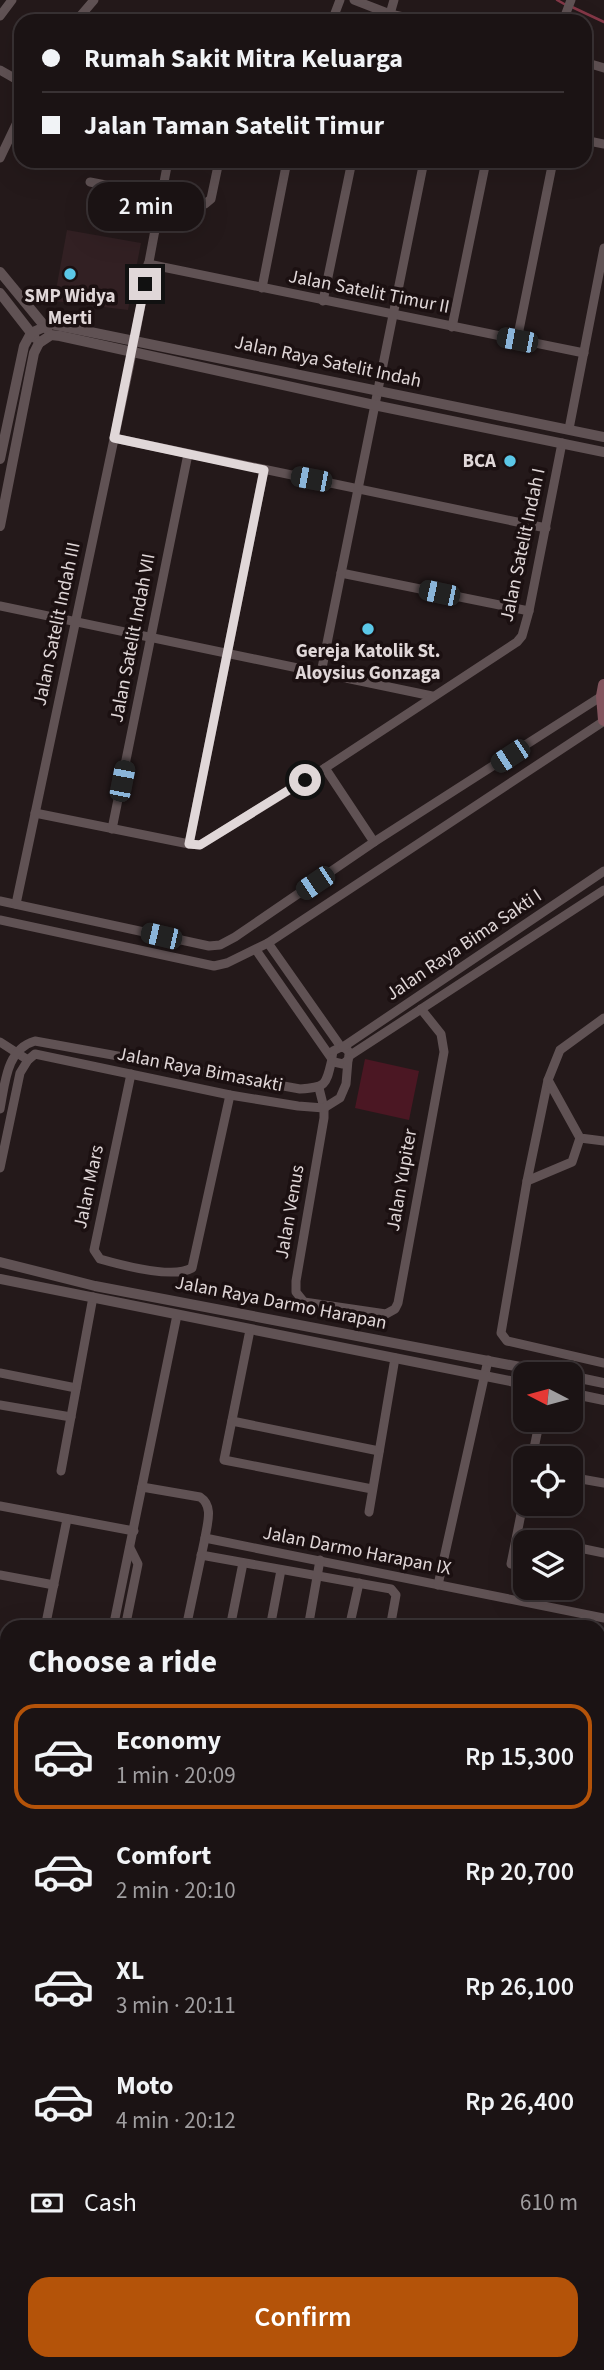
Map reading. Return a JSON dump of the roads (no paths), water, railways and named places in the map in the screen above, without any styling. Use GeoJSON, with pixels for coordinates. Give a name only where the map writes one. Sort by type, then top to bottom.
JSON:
{"type":"FeatureCollection","features":[{"type":"Feature","properties":{"kind":"main road"},"geometry":{"type":"LineString","coordinates":[[603,691],[604,720]]}},
{"type":"Feature","properties":{"kind":"street"},"geometry":{"type":"LineString","coordinates":[[0,16],[12,0]]}},
{"type":"Feature","properties":{"kind":"street"},"geometry":{"type":"LineString","coordinates":[[82,14],[94,0]]}},
{"type":"Feature","properties":{"kind":"street"},"geometry":{"type":"LineString","coordinates":[[354,0],[390,14],[394,0]]}},
{"type":"Feature","properties":{"kind":"street"},"geometry":{"type":"LineString","coordinates":[[0,158],[14,129]]}},
{"type":"Feature","properties":{"kind":"street","name":"Jalan Satelit Indah III"},"geometry":{"type":"LineString","coordinates":[[16,904],[114,438],[167,168]]}},
{"type":"Feature","properties":{"kind":"street"},"geometry":{"type":"LineString","coordinates":[[90,182],[205,204],[209,202],[217,168]]}},
{"type":"Feature","properties":{"kind":"street"},"geometry":{"type":"LineString","coordinates":[[262,288],[286,168]]}},
{"type":"Feature","properties":{"kind":"street"},"geometry":{"type":"LineString","coordinates":[[323,301],[351,168]]}},
{"type":"Feature","properties":{"kind":"street"},"geometry":{"type":"LineString","coordinates":[[321,673],[423,168]]}},
{"type":"Feature","properties":{"kind":"street"},"geometry":{"type":"LineString","coordinates":[[452,327],[485,168]]}},
{"type":"Feature","properties":{"kind":"street"},"geometry":{"type":"LineString","coordinates":[[517,340],[552,168]]}},
{"type":"Feature","properties":{"kind":"street"},"geometry":{"type":"LineString","coordinates":[[569,429],[604,248]]}},
{"type":"Feature","properties":{"kind":"street","name":"Jalan Satelit Timur II"},"geometry":{"type":"LineString","coordinates":[[148,264],[584,353]]}},
{"type":"Feature","properties":{"kind":"street"},"geometry":{"type":"LineString","coordinates":[[0,272],[48,330]]}},
{"type":"Feature","properties":{"kind":"street"},"geometry":{"type":"LineString","coordinates":[[0,293],[39,343]]}},
{"type":"Feature","properties":{"kind":"street","name":"Jalan Raya Satelit Indah"},"geometry":{"type":"LineString","coordinates":[[48,330],[55,324],[374,405],[604,452]]}},
{"type":"Feature","properties":{"kind":"street"},"geometry":{"type":"LineString","coordinates":[[31,333],[48,330]]}},
{"type":"Feature","properties":{"kind":"street"},"geometry":{"type":"LineString","coordinates":[[0,526],[34,353],[48,330]]}},
{"type":"Feature","properties":{"kind":"street"},"geometry":{"type":"LineString","coordinates":[[0,459],[21,358],[31,333]]}},
{"type":"Feature","properties":{"kind":"street","name":"Jalan Raya Satelit Indah"},"geometry":{"type":"LineString","coordinates":[[133,345],[377,390],[604,437]]}},
{"type":"Feature","properties":{"kind":"street"},"geometry":{"type":"LineString","coordinates":[[475,425],[477,411]]}},
{"type":"Feature","properties":{"kind":"street"},"geometry":{"type":"LineString","coordinates":[[114,438],[546,528]]}},
{"type":"Feature","properties":{"kind":"street","name":"Jalan Satelit Indah I"},"geometry":{"type":"LineString","coordinates":[[189,844],[200,845],[325,768],[517,642],[522,636],[529,611],[562,443]]}},
{"type":"Feature","properties":{"kind":"street","name":"Jalan Satelit Indah VII"},"geometry":{"type":"LineString","coordinates":[[112,829],[188,454]]}},
{"type":"Feature","properties":{"kind":"street"},"geometry":{"type":"LineString","coordinates":[[35,813],[189,844],[264,470]]}},
{"type":"Feature","properties":{"kind":"street"},"geometry":{"type":"LineString","coordinates":[[341,573],[529,611]]}},
{"type":"Feature","properties":{"kind":"street"},"geometry":{"type":"LineString","coordinates":[[0,606],[432,696]]}},
{"type":"Feature","properties":{"kind":"street"},"geometry":{"type":"LineString","coordinates":[[0,901],[209,946],[220,945],[603,691]]}},
{"type":"Feature","properties":{"kind":"street"},"geometry":{"type":"LineString","coordinates":[[0,920],[214,965],[227,963],[268,943],[604,720]]}},
{"type":"Feature","properties":{"kind":"street"},"geometry":{"type":"LineString","coordinates":[[325,768],[374,842]]}},
{"type":"Feature","properties":{"kind":"street","name":"Jalan Raya Bima Sakti I"},"geometry":{"type":"LineString","coordinates":[[342,1047],[604,871]]}},
{"type":"Feature","properties":{"kind":"street","name":"Jalan Raya Bima Sakti I"},"geometry":{"type":"LineString","coordinates":[[349,1058],[604,890]]}},
{"type":"Feature","properties":{"kind":"street"},"geometry":{"type":"LineString","coordinates":[[268,943],[342,1047],[348,1051],[346,1084],[340,1098],[324,1108]]}},
{"type":"Feature","properties":{"kind":"street"},"geometry":{"type":"LineString","coordinates":[[256,950],[332,1058],[340,1065],[349,1058]]}},
{"type":"Feature","properties":{"kind":"street","name":"Jalan Yupiter"},"geometry":{"type":"LineString","coordinates":[[341,1308],[386,1314],[395,1309],[398,1303],[444,1052],[441,1034],[421,1009]]}},
{"type":"Feature","properties":{"kind":"street"},"geometry":{"type":"LineString","coordinates":[[604,1018],[560,1050],[548,1080],[501,1329],[502,1337],[507,1341],[604,1363]]}},
{"type":"Feature","properties":{"kind":"street","name":"Jalan Raya Bimasakti"},"geometry":{"type":"LineString","coordinates":[[18,1051],[27,1043],[43,1041],[300,1089],[319,1088]]}},
{"type":"Feature","properties":{"kind":"street"},"geometry":{"type":"LineString","coordinates":[[0,1042],[28,1059],[20,1073],[0,1168]]}},
{"type":"Feature","properties":{"kind":"street"},"geometry":{"type":"LineString","coordinates":[[319,1088],[328,1075],[333,1051],[342,1047]]}},
{"type":"Feature","properties":{"kind":"street"},"geometry":{"type":"LineString","coordinates":[[0,1109],[8,1068],[18,1051]]}},
{"type":"Feature","properties":{"kind":"street","name":"Jalan Raya Bimasakti"},"geometry":{"type":"LineString","coordinates":[[28,1059],[38,1054],[230,1095],[298,1107],[324,1108]]}},
{"type":"Feature","properties":{"kind":"street","name":"Jalan Mars"},"geometry":{"type":"LineString","coordinates":[[131,1074],[94,1250],[100,1259],[184,1272],[192,1268],[230,1095]]}},
{"type":"Feature","properties":{"kind":"street"},"geometry":{"type":"LineString","coordinates":[[527,1181],[570,1164],[580,1138],[548,1080]]}},
{"type":"Feature","properties":{"kind":"street","name":"Jalan Venus"},"geometry":{"type":"LineString","coordinates":[[319,1088],[324,1108],[295,1287],[299,1298],[304,1302],[341,1308]]}},
{"type":"Feature","properties":{"kind":"street"},"geometry":{"type":"LineString","coordinates":[[580,1138],[604,1141]]}},
{"type":"Feature","properties":{"kind":"street","name":"Jalan Raya Darmo Harapan"},"geometry":{"type":"LineString","coordinates":[[0,1262],[95,1286],[513,1365]]}},
{"type":"Feature","properties":{"kind":"street","name":"Jalan Raya Darmo Harapan"},"geometry":{"type":"LineString","coordinates":[[0,1279],[513,1382]]}},
{"type":"Feature","properties":{"kind":"street"},"geometry":{"type":"LineString","coordinates":[[61,1471],[93,1297]]}},
{"type":"Feature","properties":{"kind":"street"},"geometry":{"type":"LineString","coordinates":[[115,1620],[177,1315]]}},
{"type":"Feature","properties":{"kind":"street"},"geometry":{"type":"LineString","coordinates":[[250,1329],[223,1457],[225,1461],[372,1489]]}},
{"type":"Feature","properties":{"kind":"street"},"geometry":{"type":"LineString","coordinates":[[369,1512],[395,1358]]}},
{"type":"Feature","properties":{"kind":"street"},"geometry":{"type":"LineString","coordinates":[[438,1585],[488,1360]]}},
{"type":"Feature","properties":{"kind":"street"},"geometry":{"type":"LineString","coordinates":[[0,1373],[76,1388]]}},
{"type":"Feature","properties":{"kind":"street"},"geometry":{"type":"LineString","coordinates":[[583,1379],[604,1383]]}},
{"type":"Feature","properties":{"kind":"street"},"geometry":{"type":"LineString","coordinates":[[583,1396],[604,1400]]}},
{"type":"Feature","properties":{"kind":"street"},"geometry":{"type":"LineString","coordinates":[[0,1405],[71,1418]]}},
{"type":"Feature","properties":{"kind":"street"},"geometry":{"type":"LineString","coordinates":[[232,1421],[379,1451]]}},
{"type":"Feature","properties":{"kind":"street"},"geometry":{"type":"LineString","coordinates":[[583,1479],[604,1483]]}},
{"type":"Feature","properties":{"kind":"street"},"geometry":{"type":"LineString","coordinates":[[142,1487],[200,1497],[209,1508],[188,1620]]}},
{"type":"Feature","properties":{"kind":"street"},"geometry":{"type":"LineString","coordinates":[[0,1506],[134,1531]]}},
{"type":"Feature","properties":{"kind":"street"},"geometry":{"type":"LineString","coordinates":[[47,1620],[68,1519]]}},
{"type":"Feature","properties":{"kind":"street","name":"Jalan Darmo Harapan IX"},"geometry":{"type":"LineString","coordinates":[[205,1538],[604,1618]]}},
{"type":"Feature","properties":{"kind":"street"},"geometry":{"type":"LineString","coordinates":[[127,1620],[138,1564],[130,1548]]}},
{"type":"Feature","properties":{"kind":"street"},"geometry":{"type":"LineString","coordinates":[[583,1549],[604,1553]]}},
{"type":"Feature","properties":{"kind":"street"},"geometry":{"type":"LineString","coordinates":[[201,1555],[394,1590],[396,1598],[392,1620]]}},
{"type":"Feature","properties":{"kind":"street"},"geometry":{"type":"LineString","coordinates":[[511,1564],[513,1555]]}},
{"type":"Feature","properties":{"kind":"street"},"geometry":{"type":"LineString","coordinates":[[310,1620],[320,1560]]}},
{"type":"Feature","properties":{"kind":"street"},"geometry":{"type":"LineString","coordinates":[[232,1620],[243,1563]]}},
{"type":"Feature","properties":{"kind":"street"},"geometry":{"type":"LineString","coordinates":[[272,1620],[281,1570]]}},
{"type":"Feature","properties":{"kind":"street"},"geometry":{"type":"LineString","coordinates":[[0,1575],[54,1585]]}},
{"type":"Feature","properties":{"kind":"street"},"geometry":{"type":"LineString","coordinates":[[351,1620],[359,1583]]}},
{"type":"Feature","properties":{"kind":"waterway"},"geometry":{"type":"LineString","coordinates":[[557,0],[566,5]]}},
{"type":"Feature","properties":{"kind":"waterway"},"geometry":{"type":"LineString","coordinates":[[572,7],[587,14]]}},
{"type":"Feature","properties":{"kind":"waterway"},"geometry":{"type":"LineString","coordinates":[[592,16],[604,22]]}},
{"type":"Feature","properties":{"kind":"place","name":"SMP Widya Merti"},"geometry":{"type":"Point","coordinates":[70,274]}},
{"type":"Feature","properties":{"kind":"place","name":"BCA"},"geometry":{"type":"Point","coordinates":[510,461]}},
{"type":"Feature","properties":{"kind":"place","name":"Gereja Katolik St. Aloysius Gonzaga"},"geometry":{"type":"Point","coordinates":[368,629]}}]}
